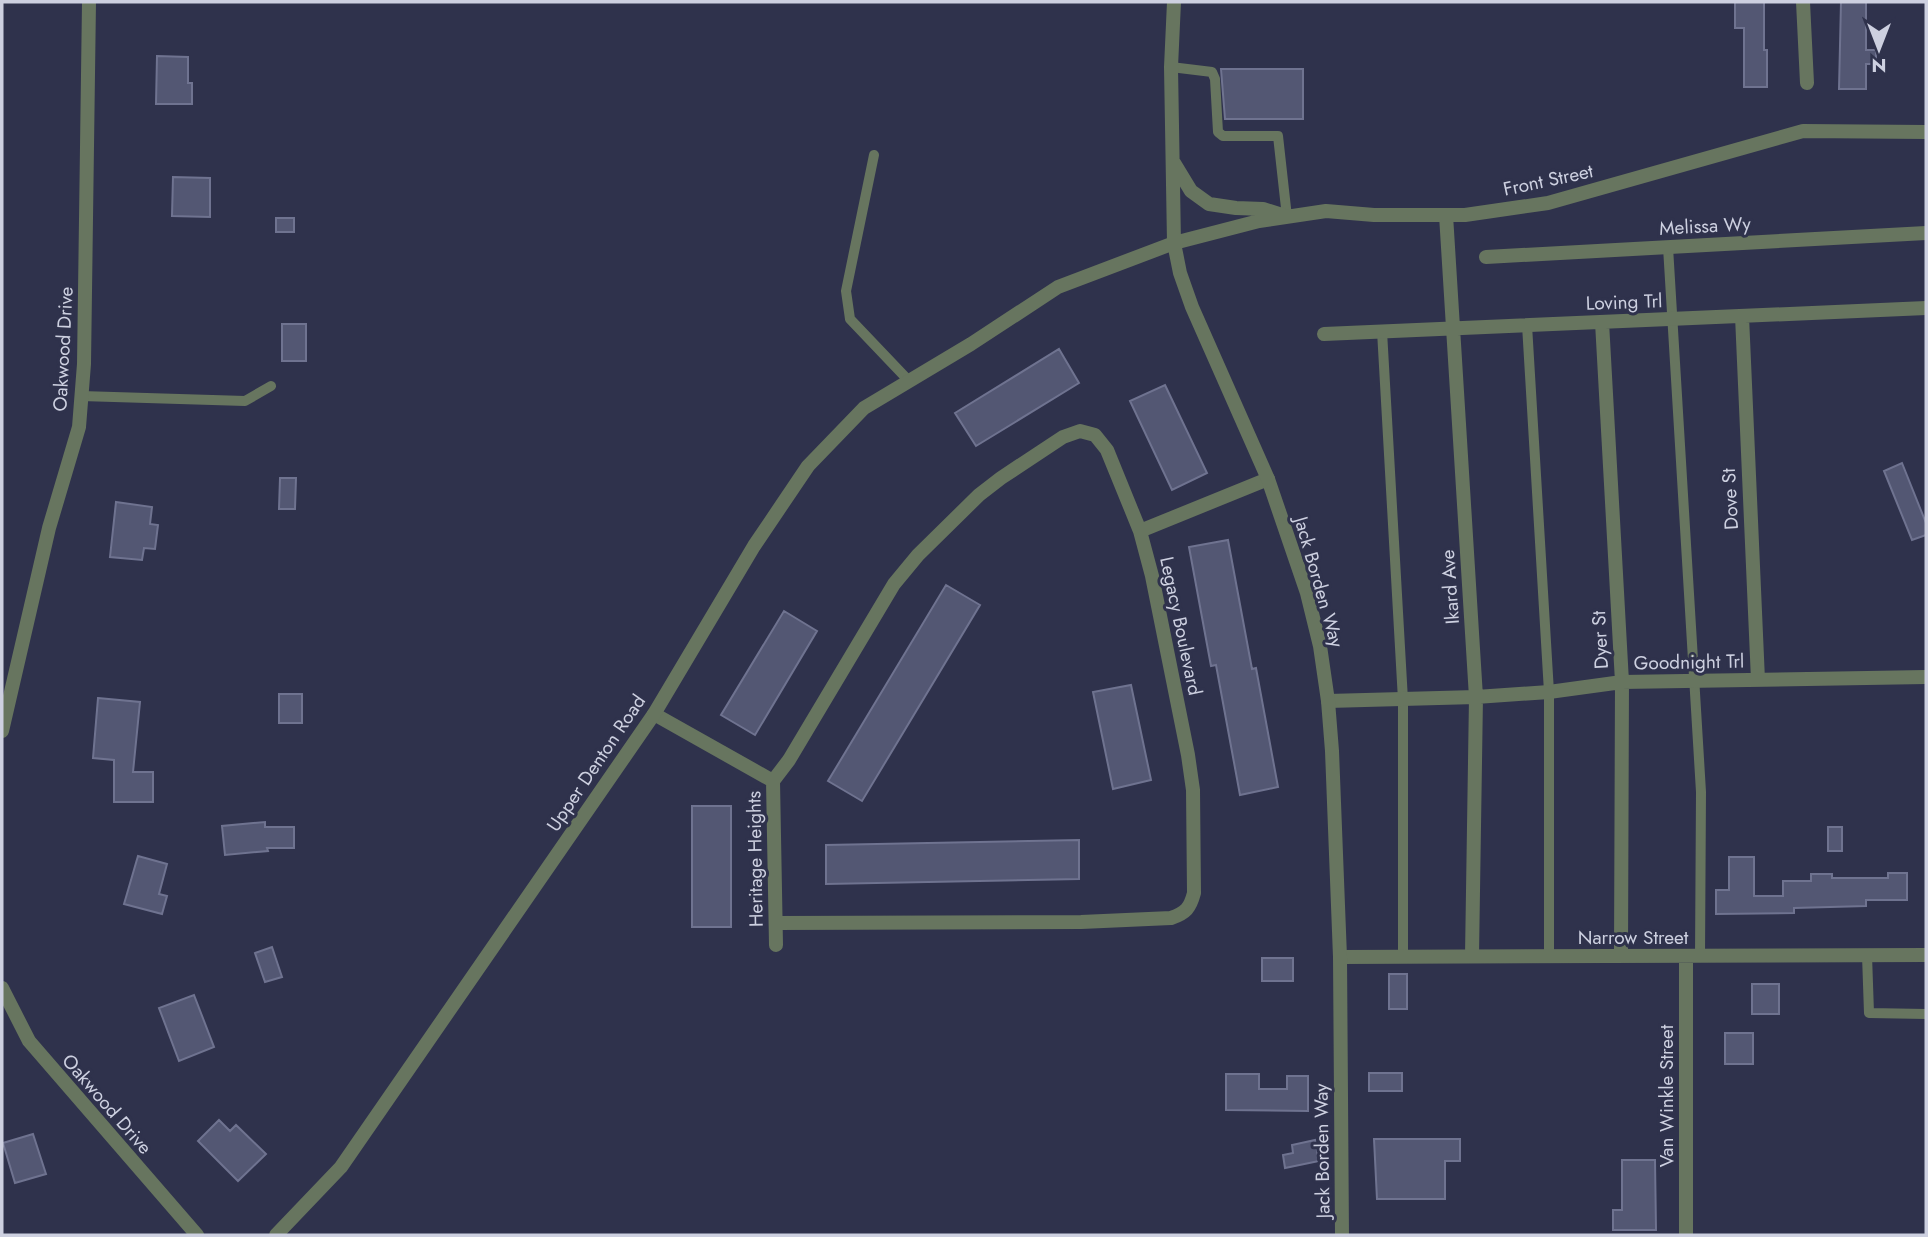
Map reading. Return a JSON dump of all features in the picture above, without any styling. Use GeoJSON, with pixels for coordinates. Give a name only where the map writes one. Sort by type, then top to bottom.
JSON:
{"type":"FeatureCollection","features":[{"type":"Feature","properties":{"kind":"street","name":"Oakwood Drive"},"geometry":{"type":"LineString","coordinates":[[2,731],[49,528],[79,427],[84,364],[89,2]]}},
{"type":"Feature","properties":{"kind":"street","name":"Jack Borden Way"},"geometry":{"type":"LineString","coordinates":[[1174,2],[1171,67],[1174,243],[1180,273],[1192,307],[1268,479],[1307,593],[1320,646],[1328,701],[1340,957],[1342,1235]]}},
{"type":"Feature","properties":{"kind":"street"},"geometry":{"type":"LineString","coordinates":[[1803,2],[1807,83]]}},
{"type":"Feature","properties":{"kind":"street","name":"Front Street"},"geometry":{"type":"LineString","coordinates":[[971,344],[1058,287],[1174,243],[1259,221],[1326,211],[1374,215],[1465,215],[1548,204],[1803,131],[1926,132]]}},
{"type":"Feature","properties":{"kind":"street"},"geometry":{"type":"LineString","coordinates":[[1173,162],[1192,191],[1209,204],[1263,209],[1287,217]]}},
{"type":"Feature","properties":{"kind":"street","name":"Ikard Ave"},"geometry":{"type":"LineString","coordinates":[[1446,215],[1476,697],[1472,957]]}},
{"type":"Feature","properties":{"kind":"street","name":"Melissa Wy"},"geometry":{"type":"LineString","coordinates":[[1486,257],[1926,233]]}},
{"type":"Feature","properties":{"kind":"street","name":"Loving Trl"},"geometry":{"type":"LineString","coordinates":[[1324,334],[1926,308]]}},
{"type":"Feature","properties":{"kind":"street","name":"Dove St"},"geometry":{"type":"LineString","coordinates":[[1742,316],[1758,680]]}},
{"type":"Feature","properties":{"kind":"street","name":"Dyer St"},"geometry":{"type":"LineString","coordinates":[[1602,322],[1622,682],[1621,956]]}},
{"type":"Feature","properties":{"kind":"street","name":"Upper Denton Road"},"geometry":{"type":"LineString","coordinates":[[276,1235],[341,1167],[653,714],[754,546],[808,466],[864,408],[971,344]]}},
{"type":"Feature","properties":{"kind":"street","name":"Legacy Boulevard"},"geometry":{"type":"LineString","coordinates":[[773,781],[789,760],[894,584],[918,555],[979,495],[1001,478],[1063,437],[1080,432],[1095,435],[1107,450],[1140,531],[1152,576],[1188,755],[1193,790],[1194,893],[1190,908],[1184,914],[1171,918],[1081,922],[776,923]]}},
{"type":"Feature","properties":{"kind":"street"},"geometry":{"type":"LineString","coordinates":[[1140,531],[1268,479]]}},
{"type":"Feature","properties":{"kind":"street","name":"Goodnight Trl"},"geometry":{"type":"LineString","coordinates":[[1328,701],[1476,697],[1549,692],[1622,682],[1926,677]]}},
{"type":"Feature","properties":{"kind":"street","name":"Heritage Heights"},"geometry":{"type":"LineString","coordinates":[[653,714],[773,781],[776,945]]}},
{"type":"Feature","properties":{"kind":"street","name":"Narrow Street"},"geometry":{"type":"LineString","coordinates":[[1340,957],[1926,955]]}},
{"type":"Feature","properties":{"kind":"street","name":"Van Winkle Street"},"geometry":{"type":"LineString","coordinates":[[1686,1235],[1693,956]]}},
{"type":"Feature","properties":{"kind":"street","name":"Oakwood Drive"},"geometry":{"type":"LineString","coordinates":[[2,988],[29,1041],[197,1235]]}},
{"type":"Feature","properties":{"kind":"lane"},"geometry":{"type":"LineString","coordinates":[[1171,67],[1212,72],[1215,79],[1218,132],[1223,136],[1278,136],[1287,217]]}},
{"type":"Feature","properties":{"kind":"lane"},"geometry":{"type":"LineString","coordinates":[[874,155],[846,290],[847,308],[850,319],[910,382]]}},
{"type":"Feature","properties":{"kind":"lane"},"geometry":{"type":"LineString","coordinates":[[1668,247],[1701,792],[1693,956]]}},
{"type":"Feature","properties":{"kind":"lane"},"geometry":{"type":"LineString","coordinates":[[1527,325],[1549,692],[1549,956]]}},
{"type":"Feature","properties":{"kind":"lane"},"geometry":{"type":"LineString","coordinates":[[1382,331],[1403,700],[1403,957]]}},
{"type":"Feature","properties":{"kind":"lane"},"geometry":{"type":"LineString","coordinates":[[82,396],[245,401],[271,386]]}},
{"type":"Feature","properties":{"kind":"lane"},"geometry":{"type":"LineString","coordinates":[[1867,955],[1869,1013],[1926,1014]]}},
{"type":"Feature","properties":{"kind":"building"},"geometry":{"type":"Polygon","coordinates":[[[1735,2],[1764,2],[1767,87],[1744,87],[1744,28],[1735,28],[1735,2]]]}},
{"type":"Feature","properties":{"kind":"building"},"geometry":{"type":"Polygon","coordinates":[[[1841,2],[1866,2],[1866,50],[1876,50],[1876,64],[1866,64],[1866,89],[1839,89],[1841,2]]]}},
{"type":"Feature","properties":{"kind":"building"},"geometry":{"type":"Polygon","coordinates":[[[157,56],[188,57],[188,83],[192,83],[192,104],[156,104],[157,56]]]}},
{"type":"Feature","properties":{"kind":"building"},"geometry":{"type":"Polygon","coordinates":[[[1221,69],[1303,69],[1303,119],[1225,119],[1221,69]]]}},
{"type":"Feature","properties":{"kind":"building"},"geometry":{"type":"Polygon","coordinates":[[[173,177],[210,178],[210,217],[172,216],[173,177]]]}},
{"type":"Feature","properties":{"kind":"building"},"geometry":{"type":"Polygon","coordinates":[[[276,218],[294,218],[294,232],[276,232],[276,218]]]}},
{"type":"Feature","properties":{"kind":"building"},"geometry":{"type":"Polygon","coordinates":[[[282,324],[306,324],[306,361],[282,361],[282,324]]]}},
{"type":"Feature","properties":{"kind":"building"},"geometry":{"type":"Polygon","coordinates":[[[1059,349],[1079,383],[976,446],[955,413],[1059,349]]]}},
{"type":"Feature","properties":{"kind":"building"},"geometry":{"type":"Polygon","coordinates":[[[1165,385],[1207,473],[1172,490],[1130,401],[1165,385]]]}},
{"type":"Feature","properties":{"kind":"building"},"geometry":{"type":"Polygon","coordinates":[[[1902,463],[1926,523],[1926,535],[1912,540],[1884,471],[1902,463]]]}},
{"type":"Feature","properties":{"kind":"building"},"geometry":{"type":"Polygon","coordinates":[[[280,478],[296,478],[295,509],[279,509],[280,478]]]}},
{"type":"Feature","properties":{"kind":"building"},"geometry":{"type":"Polygon","coordinates":[[[116,502],[152,507],[150,524],[158,525],[155,549],[144,548],[142,560],[110,557],[116,502]]]}},
{"type":"Feature","properties":{"kind":"building"},"geometry":{"type":"Polygon","coordinates":[[[1228,540],[1278,787],[1240,795],[1216,665],[1211,666],[1189,547],[1228,540]]]}},
{"type":"Feature","properties":{"kind":"building"},"geometry":{"type":"Polygon","coordinates":[[[946,585],[980,605],[862,801],[828,781],[946,585]]]}},
{"type":"Feature","properties":{"kind":"building"},"geometry":{"type":"Polygon","coordinates":[[[784,611],[817,631],[755,735],[721,715],[784,611]]]}},
{"type":"Feature","properties":{"kind":"building"},"geometry":{"type":"Polygon","coordinates":[[[1131,685],[1151,780],[1113,789],[1093,692],[1131,685]]]}},
{"type":"Feature","properties":{"kind":"building"},"geometry":{"type":"Polygon","coordinates":[[[279,694],[302,694],[302,723],[279,723],[279,694]]]}},
{"type":"Feature","properties":{"kind":"building"},"geometry":{"type":"Polygon","coordinates":[[[98,698],[140,702],[133,772],[153,772],[153,802],[114,802],[114,760],[93,758],[98,698]]]}},
{"type":"Feature","properties":{"kind":"building"},"geometry":{"type":"Polygon","coordinates":[[[692,806],[731,806],[731,927],[692,927],[692,806]]]}},
{"type":"Feature","properties":{"kind":"building"},"geometry":{"type":"Polygon","coordinates":[[[265,822],[265,827],[294,827],[294,848],[267,848],[268,851],[225,855],[222,826],[265,822]]]}},
{"type":"Feature","properties":{"kind":"building"},"geometry":{"type":"Polygon","coordinates":[[[1828,827],[1842,827],[1842,851],[1828,851],[1828,827]]]}},
{"type":"Feature","properties":{"kind":"building"},"geometry":{"type":"Polygon","coordinates":[[[1079,840],[1079,879],[826,884],[826,845],[1079,840]]]}},
{"type":"Feature","properties":{"kind":"building"},"geometry":{"type":"Polygon","coordinates":[[[138,856],[167,864],[159,894],[167,896],[162,914],[124,904],[138,856]]]}},
{"type":"Feature","properties":{"kind":"building"},"geometry":{"type":"Polygon","coordinates":[[[1729,857],[1754,857],[1754,896],[1783,896],[1783,881],[1811,881],[1811,874],[1832,874],[1832,878],[1888,878],[1888,873],[1907,873],[1907,900],[1866,900],[1866,906],[1794,908],[1794,913],[1716,914],[1716,890],[1729,890],[1729,857]]]}},
{"type":"Feature","properties":{"kind":"building"},"geometry":{"type":"Polygon","coordinates":[[[272,947],[282,977],[265,982],[255,953],[272,947]]]}},
{"type":"Feature","properties":{"kind":"building"},"geometry":{"type":"Polygon","coordinates":[[[1262,958],[1293,958],[1293,981],[1262,981],[1262,958]]]}},
{"type":"Feature","properties":{"kind":"building"},"geometry":{"type":"Polygon","coordinates":[[[1389,974],[1407,974],[1407,1009],[1389,1009],[1389,974]]]}},
{"type":"Feature","properties":{"kind":"building"},"geometry":{"type":"Polygon","coordinates":[[[1752,984],[1779,984],[1779,1014],[1752,1014],[1752,984]]]}},
{"type":"Feature","properties":{"kind":"building"},"geometry":{"type":"Polygon","coordinates":[[[194,995],[214,1047],[179,1061],[159,1008],[194,995]]]}},
{"type":"Feature","properties":{"kind":"building"},"geometry":{"type":"Polygon","coordinates":[[[1725,1033],[1753,1033],[1753,1064],[1725,1064],[1725,1033]]]}},
{"type":"Feature","properties":{"kind":"building"},"geometry":{"type":"Polygon","coordinates":[[[1369,1073],[1402,1073],[1402,1091],[1369,1091],[1369,1073]]]}},
{"type":"Feature","properties":{"kind":"building"},"geometry":{"type":"Polygon","coordinates":[[[1226,1074],[1259,1074],[1259,1089],[1287,1089],[1287,1076],[1308,1076],[1308,1111],[1226,1110],[1226,1074]]]}},
{"type":"Feature","properties":{"kind":"building"},"geometry":{"type":"Polygon","coordinates":[[[219,1120],[230,1131],[236,1125],[266,1154],[238,1181],[198,1141],[219,1120]]]}},
{"type":"Feature","properties":{"kind":"building"},"geometry":{"type":"Polygon","coordinates":[[[33,1134],[46,1174],[15,1183],[3,1143],[33,1134]]]}},
{"type":"Feature","properties":{"kind":"building"},"geometry":{"type":"Polygon","coordinates":[[[1374,1139],[1460,1139],[1460,1161],[1445,1161],[1445,1199],[1377,1199],[1374,1139]]]}},
{"type":"Feature","properties":{"kind":"building"},"geometry":{"type":"Polygon","coordinates":[[[1315,1140],[1319,1161],[1285,1168],[1283,1155],[1293,1153],[1292,1145],[1315,1140]]]}},
{"type":"Feature","properties":{"kind":"building"},"geometry":{"type":"Polygon","coordinates":[[[1622,1160],[1655,1160],[1656,1230],[1613,1230],[1613,1210],[1622,1210],[1622,1160]]]}}]}
